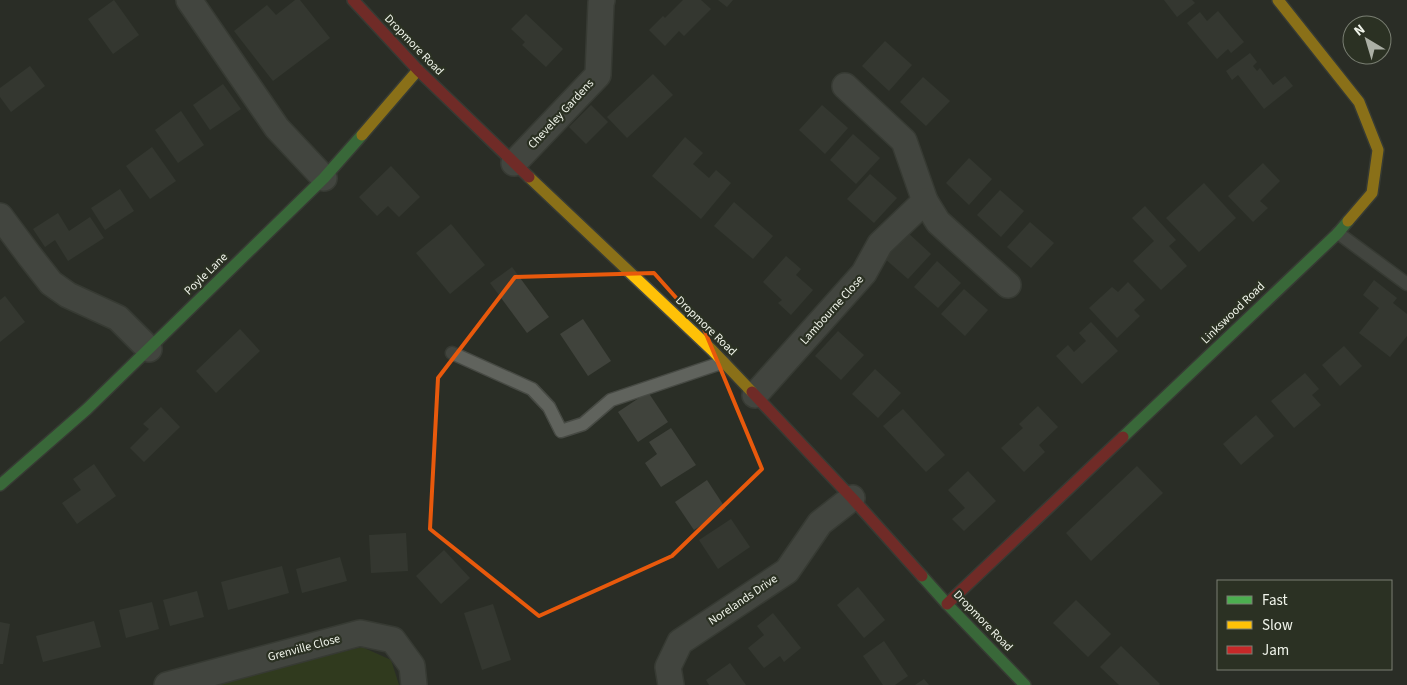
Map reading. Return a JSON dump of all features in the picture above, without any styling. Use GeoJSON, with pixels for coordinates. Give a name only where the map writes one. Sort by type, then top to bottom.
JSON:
{"type":"FeatureCollection","features":[{"type":"Feature","properties":{"kind":"street"},"geometry":{"type":"LineString","coordinates":[[189,0],[277,128],[324,178]]}},
{"type":"Feature","properties":{"kind":"street","name":"Dropmore Road"},"geometry":{"type":"LineString","coordinates":[[353,0],[418,70],[724,362],[852,498],[947,604],[1025,685]]}},
{"type":"Feature","properties":{"kind":"street","name":"Cheveley Gardens"},"geometry":{"type":"LineString","coordinates":[[514,163],[598,75],[602,0]]}},
{"type":"Feature","properties":{"kind":"street","name":"Linkswood Road"},"geometry":{"type":"LineString","coordinates":[[947,604],[1338,233],[1372,193],[1378,150],[1359,102],[1278,0]]}},
{"type":"Feature","properties":{"kind":"street","name":"Poyle Lane"},"geometry":{"type":"LineString","coordinates":[[0,485],[87,409],[324,178],[418,70]]}},
{"type":"Feature","properties":{"kind":"street"},"geometry":{"type":"LineString","coordinates":[[845,86],[904,141],[925,201],[938,222],[1008,285]]}},
{"type":"Feature","properties":{"kind":"street","name":"Lambourne Close"},"geometry":{"type":"LineString","coordinates":[[755,395],[864,273],[880,244],[925,201]]}},
{"type":"Feature","properties":{"kind":"street"},"geometry":{"type":"LineString","coordinates":[[0,216],[51,283],[68,295],[118,318],[149,349]]}},
{"type":"Feature","properties":{"kind":"street","name":"Norelands Drive"},"geometry":{"type":"LineString","coordinates":[[672,685],[668,667],[680,642],[786,571],[820,523],[852,498]]}},
{"type":"Feature","properties":{"kind":"street","name":"Grenville Close"},"geometry":{"type":"LineString","coordinates":[[166,685],[360,633],[393,640],[412,666],[414,685]]}},
{"type":"Feature","properties":{"kind":"lane"},"geometry":{"type":"LineString","coordinates":[[1338,233],[1407,284]]}},
{"type":"Feature","properties":{"kind":"lane"},"geometry":{"type":"LineString","coordinates":[[452,353],[532,389],[549,407],[561,431],[583,424],[611,400],[724,362]]}},
{"type":"Feature","properties":{"kind":"highlighted area"},"geometry":{"type":"Polygon","coordinates":[[[654,273],[704,329],[762,469],[672,556],[539,616],[430,529],[438,378],[515,277],[654,273]]]}},
{"type":"Feature","properties":{"kind":"green space"},"geometry":{"type":"Polygon","coordinates":[[[362,647],[391,660],[399,685],[212,685],[362,647]]]}},
{"type":"Feature","properties":{"kind":"building"},"geometry":{"type":"Polygon","coordinates":[[[114,0],[139,35],[113,54],[88,19],[114,0]]]}},
{"type":"Feature","properties":{"kind":"building"},"geometry":{"type":"Polygon","coordinates":[[[295,0],[300,0],[330,38],[273,81],[234,31],[267,5],[276,15],[295,0]]]}},
{"type":"Feature","properties":{"kind":"building"},"geometry":{"type":"Polygon","coordinates":[[[683,0],[701,0],[711,9],[684,36],[679,31],[665,46],[649,30],[663,16],[665,18],[683,0]]]}},
{"type":"Feature","properties":{"kind":"building"},"geometry":{"type":"Polygon","coordinates":[[[718,0],[733,0],[727,7],[718,0]]]}},
{"type":"Feature","properties":{"kind":"building"},"geometry":{"type":"Polygon","coordinates":[[[1164,0],[1192,0],[1195,3],[1177,17],[1164,0]]]}},
{"type":"Feature","properties":{"kind":"building"},"geometry":{"type":"Polygon","coordinates":[[[1218,11],[1244,42],[1231,53],[1228,49],[1217,59],[1187,23],[1200,12],[1207,21],[1218,11]]]}},
{"type":"Feature","properties":{"kind":"building"},"geometry":{"type":"Polygon","coordinates":[[[526,14],[563,49],[546,67],[522,45],[525,42],[511,29],[526,14]]]}},
{"type":"Feature","properties":{"kind":"building"},"geometry":{"type":"Polygon","coordinates":[[[885,41],[912,65],[889,91],[862,66],[885,41]]]}},
{"type":"Feature","properties":{"kind":"building"},"geometry":{"type":"Polygon","coordinates":[[[1250,53],[1257,62],[1253,66],[1257,71],[1260,68],[1273,85],[1285,76],[1293,86],[1264,109],[1238,75],[1232,80],[1226,71],[1250,53]]]}},
{"type":"Feature","properties":{"kind":"building"},"geometry":{"type":"Polygon","coordinates":[[[30,66],[45,86],[11,112],[0,97],[0,88],[30,66]]]}},
{"type":"Feature","properties":{"kind":"building"},"geometry":{"type":"Polygon","coordinates":[[[653,74],[673,95],[627,138],[607,117],[653,74]]]}},
{"type":"Feature","properties":{"kind":"building"},"geometry":{"type":"Polygon","coordinates":[[[923,77],[950,101],[926,126],[900,102],[923,77]]]}},
{"type":"Feature","properties":{"kind":"building"},"geometry":{"type":"Polygon","coordinates":[[[223,84],[241,109],[210,130],[193,105],[223,84]]]}},
{"type":"Feature","properties":{"kind":"building"},"geometry":{"type":"Polygon","coordinates":[[[591,105],[608,122],[586,144],[569,127],[591,105]]]}},
{"type":"Feature","properties":{"kind":"building"},"geometry":{"type":"Polygon","coordinates":[[[822,105],[848,128],[825,154],[799,130],[822,105]]]}},
{"type":"Feature","properties":{"kind":"building"},"geometry":{"type":"Polygon","coordinates":[[[181,111],[204,145],[178,163],[155,130],[181,111]]]}},
{"type":"Feature","properties":{"kind":"building"},"geometry":{"type":"Polygon","coordinates":[[[853,134],[880,158],[856,184],[830,160],[853,134]]]}},
{"type":"Feature","properties":{"kind":"building"},"geometry":{"type":"Polygon","coordinates":[[[685,137],[703,153],[693,164],[709,178],[716,170],[731,183],[701,219],[652,176],[685,137]]]}},
{"type":"Feature","properties":{"kind":"building"},"geometry":{"type":"Polygon","coordinates":[[[152,147],[176,181],[150,199],[126,166],[152,147]]]}},
{"type":"Feature","properties":{"kind":"building"},"geometry":{"type":"Polygon","coordinates":[[[969,158],[992,179],[969,205],[946,183],[969,158]]]}},
{"type":"Feature","properties":{"kind":"building"},"geometry":{"type":"Polygon","coordinates":[[[1263,163],[1280,181],[1260,201],[1268,208],[1253,222],[1228,196],[1263,163]]]}},
{"type":"Feature","properties":{"kind":"building"},"geometry":{"type":"Polygon","coordinates":[[[391,166],[420,197],[399,217],[388,206],[377,216],[359,197],[391,166]]]}},
{"type":"Feature","properties":{"kind":"building"},"geometry":{"type":"Polygon","coordinates":[[[870,174],[897,198],[874,223],[847,199],[870,174]]]}},
{"type":"Feature","properties":{"kind":"building"},"geometry":{"type":"Polygon","coordinates":[[[1204,183],[1236,218],[1199,252],[1166,218],[1204,183]]]}},
{"type":"Feature","properties":{"kind":"building"},"geometry":{"type":"Polygon","coordinates":[[[120,189],[134,211],[105,230],[91,208],[120,189]]]}},
{"type":"Feature","properties":{"kind":"building"},"geometry":{"type":"Polygon","coordinates":[[[1000,190],[1024,211],[1001,237],[977,215],[1000,190]]]}},
{"type":"Feature","properties":{"kind":"building"},"geometry":{"type":"Polygon","coordinates":[[[734,202],[773,236],[753,259],[714,226],[734,202]]]}},
{"type":"Feature","properties":{"kind":"building"},"geometry":{"type":"Polygon","coordinates":[[[1145,206],[1176,240],[1169,246],[1187,266],[1161,290],[1133,261],[1154,241],[1132,218],[1145,206]]]}},
{"type":"Feature","properties":{"kind":"building"},"geometry":{"type":"Polygon","coordinates":[[[58,213],[69,231],[90,217],[104,238],[68,261],[55,240],[45,247],[33,229],[58,213]]]}},
{"type":"Feature","properties":{"kind":"building"},"geometry":{"type":"Polygon","coordinates":[[[1030,222],[1054,243],[1031,268],[1007,247],[1030,222]]]}},
{"type":"Feature","properties":{"kind":"building"},"geometry":{"type":"Polygon","coordinates":[[[451,224],[485,265],[450,294],[416,253],[451,224]]]}},
{"type":"Feature","properties":{"kind":"building"},"geometry":{"type":"Polygon","coordinates":[[[907,232],[931,254],[908,279],[884,258],[907,232]]]}},
{"type":"Feature","properties":{"kind":"building"},"geometry":{"type":"Polygon","coordinates":[[[786,256],[801,269],[796,275],[813,290],[791,315],[778,303],[782,300],[763,282],[786,256]]]}},
{"type":"Feature","properties":{"kind":"building"},"geometry":{"type":"Polygon","coordinates":[[[937,261],[961,283],[938,308],[914,287],[937,261]]]}},
{"type":"Feature","properties":{"kind":"building"},"geometry":{"type":"Polygon","coordinates":[[[512,267],[549,317],[527,333],[490,283],[512,267]]]}},
{"type":"Feature","properties":{"kind":"building"},"geometry":{"type":"Polygon","coordinates":[[[1374,280],[1397,298],[1393,303],[1407,314],[1407,336],[1390,357],[1359,333],[1379,308],[1363,295],[1374,280]]]}},
{"type":"Feature","properties":{"kind":"building"},"geometry":{"type":"Polygon","coordinates":[[[1128,282],[1145,300],[1134,310],[1140,316],[1117,338],[1089,308],[1112,287],[1118,292],[1128,282]]]}},
{"type":"Feature","properties":{"kind":"building"},"geometry":{"type":"Polygon","coordinates":[[[964,289],[988,310],[965,336],[941,314],[964,289]]]}},
{"type":"Feature","properties":{"kind":"building"},"geometry":{"type":"Polygon","coordinates":[[[5,296],[25,322],[0,342],[0,300],[5,296]]]}},
{"type":"Feature","properties":{"kind":"building"},"geometry":{"type":"Polygon","coordinates":[[[583,319],[611,361],[588,376],[560,334],[583,319]]]}},
{"type":"Feature","properties":{"kind":"building"},"geometry":{"type":"Polygon","coordinates":[[[1091,322],[1118,351],[1082,384],[1056,356],[1068,345],[1074,352],[1086,341],[1079,333],[1091,322]]]}},
{"type":"Feature","properties":{"kind":"building"},"geometry":{"type":"Polygon","coordinates":[[[240,329],[260,351],[216,393],[196,371],[240,329]]]}},
{"type":"Feature","properties":{"kind":"building"},"geometry":{"type":"Polygon","coordinates":[[[838,331],[864,355],[841,380],[815,356],[838,331]]]}},
{"type":"Feature","properties":{"kind":"building"},"geometry":{"type":"Polygon","coordinates":[[[1344,346],[1362,366],[1340,386],[1322,365],[1344,346]]]}},
{"type":"Feature","properties":{"kind":"building"},"geometry":{"type":"Polygon","coordinates":[[[875,369],[901,393],[878,418],[852,394],[875,369]]]}},
{"type":"Feature","properties":{"kind":"building"},"geometry":{"type":"Polygon","coordinates":[[[1305,373],[1319,389],[1312,395],[1321,405],[1294,428],[1271,401],[1305,373]]]}},
{"type":"Feature","properties":{"kind":"building"},"geometry":{"type":"Polygon","coordinates":[[[648,392],[668,422],[638,442],[618,412],[648,392]]]}},
{"type":"Feature","properties":{"kind":"building"},"geometry":{"type":"Polygon","coordinates":[[[1038,406],[1058,427],[1039,445],[1045,452],[1024,472],[1001,448],[1023,428],[1019,424],[1038,406]]]}},
{"type":"Feature","properties":{"kind":"building"},"geometry":{"type":"Polygon","coordinates":[[[161,407],[180,427],[144,462],[130,448],[149,429],[143,424],[161,407]]]}},
{"type":"Feature","properties":{"kind":"building"},"geometry":{"type":"Polygon","coordinates":[[[903,409],[945,455],[926,472],[883,426],[903,409]]]}},
{"type":"Feature","properties":{"kind":"building"},"geometry":{"type":"Polygon","coordinates":[[[1256,415],[1274,436],[1241,465],[1223,444],[1256,415]]]}},
{"type":"Feature","properties":{"kind":"building"},"geometry":{"type":"Polygon","coordinates":[[[671,428],[696,465],[661,487],[645,463],[657,454],[649,442],[671,428]]]}},
{"type":"Feature","properties":{"kind":"building"},"geometry":{"type":"Polygon","coordinates":[[[94,464],[116,496],[77,524],[62,503],[81,490],[73,479],[94,464]]]}},
{"type":"Feature","properties":{"kind":"building"},"geometry":{"type":"Polygon","coordinates":[[[1137,466],[1163,493],[1091,561],[1066,533],[1137,466]]]}},
{"type":"Feature","properties":{"kind":"building"},"geometry":{"type":"Polygon","coordinates":[[[968,471],[996,501],[964,531],[952,519],[965,508],[948,490],[968,471]]]}},
{"type":"Feature","properties":{"kind":"building"},"geometry":{"type":"Polygon","coordinates":[[[707,480],[726,509],[694,530],[675,502],[707,480]]]}},
{"type":"Feature","properties":{"kind":"building"},"geometry":{"type":"Polygon","coordinates":[[[731,519],[750,547],[718,569],[699,540],[731,519]]]}},
{"type":"Feature","properties":{"kind":"building"},"geometry":{"type":"Polygon","coordinates":[[[406,533],[408,571],[371,573],[369,535],[406,533]]]}},
{"type":"Feature","properties":{"kind":"building"},"geometry":{"type":"Polygon","coordinates":[[[444,550],[470,578],[441,604],[416,576],[444,550]]]}},
{"type":"Feature","properties":{"kind":"building"},"geometry":{"type":"Polygon","coordinates":[[[340,557],[347,581],[302,593],[296,569],[340,557]]]}},
{"type":"Feature","properties":{"kind":"building"},"geometry":{"type":"Polygon","coordinates":[[[282,566],[289,593],[228,610],[221,582],[282,566]]]}},
{"type":"Feature","properties":{"kind":"building"},"geometry":{"type":"Polygon","coordinates":[[[858,587],[885,620],[864,638],[837,605],[858,587]]]}},
{"type":"Feature","properties":{"kind":"building"},"geometry":{"type":"Polygon","coordinates":[[[197,591],[204,617],[170,626],[163,600],[197,591]]]}},
{"type":"Feature","properties":{"kind":"building"},"geometry":{"type":"Polygon","coordinates":[[[1076,600],[1111,634],[1088,657],[1053,623],[1076,600]]]}},
{"type":"Feature","properties":{"kind":"building"},"geometry":{"type":"Polygon","coordinates":[[[152,602],[159,629],[126,638],[119,610],[152,602]]]}},
{"type":"Feature","properties":{"kind":"building"},"geometry":{"type":"Polygon","coordinates":[[[493,604],[511,660],[482,670],[464,613],[493,604]]]}},
{"type":"Feature","properties":{"kind":"building"},"geometry":{"type":"Polygon","coordinates":[[[773,613],[801,648],[784,662],[780,656],[764,668],[748,648],[764,635],[757,626],[773,613]]]}},
{"type":"Feature","properties":{"kind":"building"},"geometry":{"type":"Polygon","coordinates":[[[94,621],[101,647],[43,662],[36,636],[94,621]]]}},
{"type":"Feature","properties":{"kind":"building"},"geometry":{"type":"Polygon","coordinates":[[[0,622],[10,624],[3,664],[0,664],[0,622]]]}},
{"type":"Feature","properties":{"kind":"building"},"geometry":{"type":"Polygon","coordinates":[[[884,641],[908,676],[895,685],[883,685],[863,656],[884,641]]]}},
{"type":"Feature","properties":{"kind":"building"},"geometry":{"type":"Polygon","coordinates":[[[1121,646],[1159,685],[1119,685],[1100,667],[1121,646]]]}},
{"type":"Feature","properties":{"kind":"building"},"geometry":{"type":"Polygon","coordinates":[[[730,663],[746,685],[709,685],[706,680],[730,663]]]}},
{"type":"Feature","properties":{"kind":"building"},"geometry":{"type":"Polygon","coordinates":[[[924,679],[929,685],[915,685],[924,679]]]}},
{"type":"Feature","properties":{"kind":"traffic: fast"},"geometry":{"type":"LineString","coordinates":[[0,485],[87,409],[324,178],[362,135]]}},
{"type":"Feature","properties":{"kind":"traffic: fast"},"geometry":{"type":"LineString","coordinates":[[1123,437],[1338,233],[1348,221]]}},
{"type":"Feature","properties":{"kind":"traffic: fast"},"geometry":{"type":"LineString","coordinates":[[922,576],[1025,685]]}},
{"type":"Feature","properties":{"kind":"traffic: slow"},"geometry":{"type":"LineString","coordinates":[[1278,0],[1359,102],[1378,150],[1372,193],[1348,221]]}},
{"type":"Feature","properties":{"kind":"traffic: slow"},"geometry":{"type":"LineString","coordinates":[[362,135],[418,70]]}},
{"type":"Feature","properties":{"kind":"traffic: slow"},"geometry":{"type":"LineString","coordinates":[[529,177],[712,350],[752,392]]}},
{"type":"Feature","properties":{"kind":"traffic: jam"},"geometry":{"type":"LineString","coordinates":[[353,0],[418,70],[529,177]]}},
{"type":"Feature","properties":{"kind":"traffic: jam"},"geometry":{"type":"LineString","coordinates":[[752,392],[852,498],[922,576]]}},
{"type":"Feature","properties":{"kind":"traffic: jam"},"geometry":{"type":"LineString","coordinates":[[947,604],[1123,437]]}}]}
